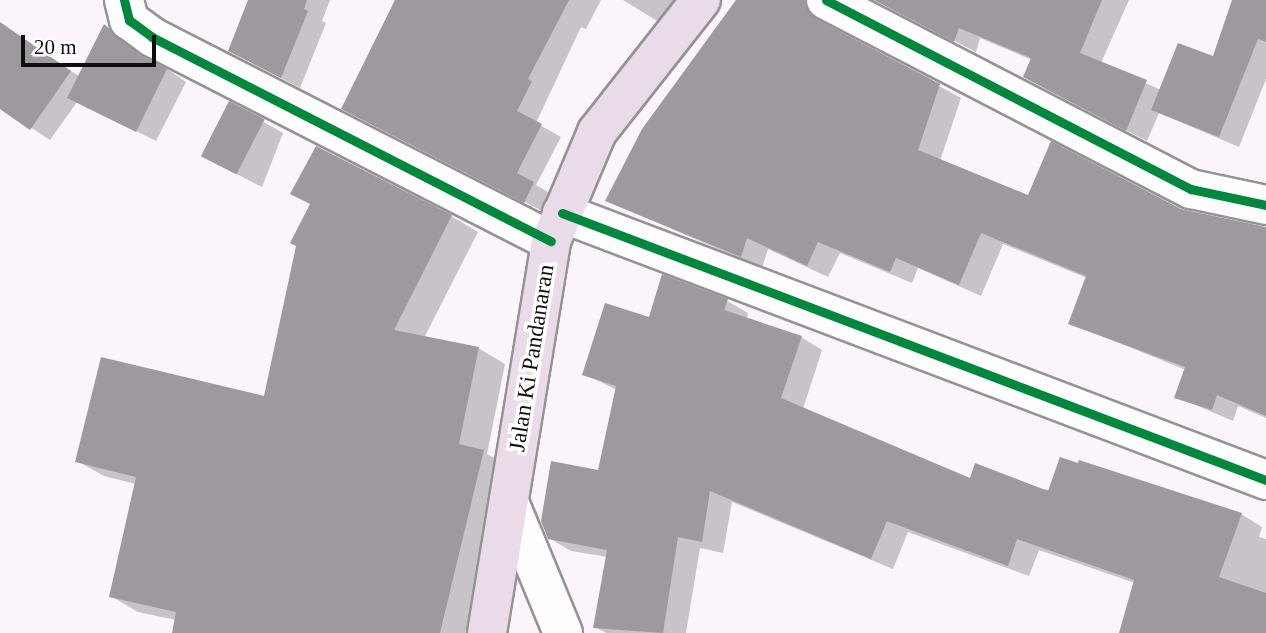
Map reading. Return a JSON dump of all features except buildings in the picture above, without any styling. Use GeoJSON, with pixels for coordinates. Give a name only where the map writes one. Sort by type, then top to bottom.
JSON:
{"type":"FeatureCollection","features":[{"type":"Feature","properties":{"kind":"main road","name":"Jalan Ki Pandanaran"},"geometry":{"type":"LineString","coordinates":[[487,633],[557,227],[589,148],[611,110],[701,0]]}},
{"type":"Feature","properties":{"kind":"street"},"geometry":{"type":"LineString","coordinates":[[124,0],[129,20],[152,37],[557,227],[1266,480]]}},
{"type":"Feature","properties":{"kind":"street"},"geometry":{"type":"LineString","coordinates":[[826,0],[1191,189],[1266,205]]}},
{"type":"Feature","properties":{"kind":"street"},"geometry":{"type":"LineString","coordinates":[[509,502],[563,633]]}},
{"type":"Feature","properties":{"kind":"cycle path"},"geometry":{"type":"LineString","coordinates":[[124,0],[129,20],[152,37],[551,241]]}},
{"type":"Feature","properties":{"kind":"cycle path"},"geometry":{"type":"LineString","coordinates":[[826,0],[1191,189],[1266,205]]}},
{"type":"Feature","properties":{"kind":"cycle path"},"geometry":{"type":"LineString","coordinates":[[562,213],[1266,480]]}}]}
